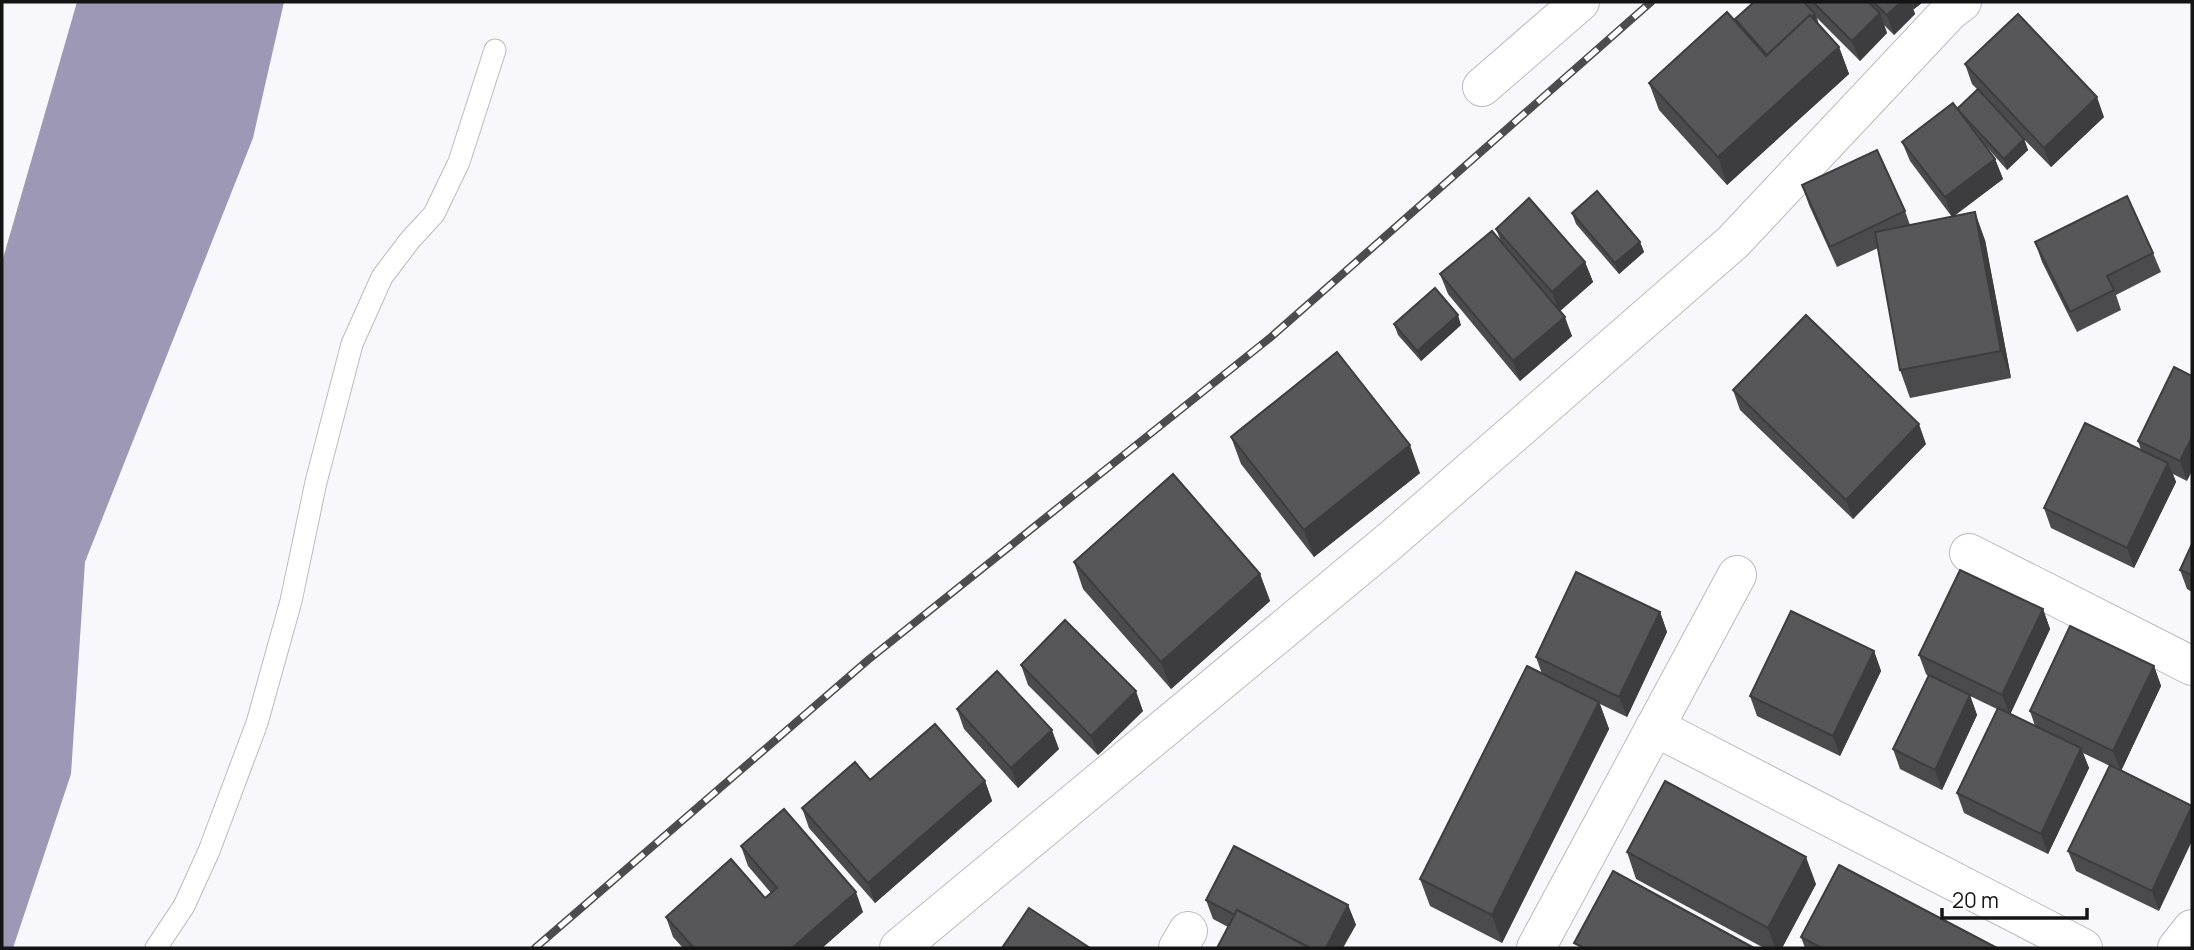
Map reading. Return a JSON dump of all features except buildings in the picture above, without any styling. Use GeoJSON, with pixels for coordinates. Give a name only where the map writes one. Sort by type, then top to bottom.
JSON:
{"type":"FeatureCollection","features":[{"type":"Feature","properties":{"kind":"street"},"geometry":{"type":"LineString","coordinates":[[1482,87],[1580,2]]}},
{"type":"Feature","properties":{"kind":"street"},"geometry":{"type":"LineString","coordinates":[[898,948],[1390,541],[1733,242],[1949,12],[1962,2]]}},
{"type":"Feature","properties":{"kind":"street"},"geometry":{"type":"LineString","coordinates":[[1969,553],[2192,666]]}},
{"type":"Feature","properties":{"kind":"street"},"geometry":{"type":"LineString","coordinates":[[1536,948],[1737,575]]}},
{"type":"Feature","properties":{"kind":"street"},"geometry":{"type":"LineString","coordinates":[[1655,727],[2083,948]]}},
{"type":"Feature","properties":{"kind":"street"},"geometry":{"type":"LineString","coordinates":[[2177,948],[2192,929]]}},
{"type":"Feature","properties":{"kind":"lane"},"geometry":{"type":"LineString","coordinates":[[156,948],[184,906],[209,851],[257,723],[291,601],[316,482],[352,344],[382,277],[434,214],[459,162],[495,50]]}},
{"type":"Feature","properties":{"kind":"shaded area"},"geometry":{"type":"Polygon","coordinates":[[[77,2],[284,2],[253,138],[85,562],[71,774],[13,948],[2,948],[2,262],[77,2]]]}},
{"type":"Feature","properties":{"kind":"railway"},"geometry":{"type":"LineString","coordinates":[[535,948],[868,660],[1271,337],[1651,2]]}}]}
